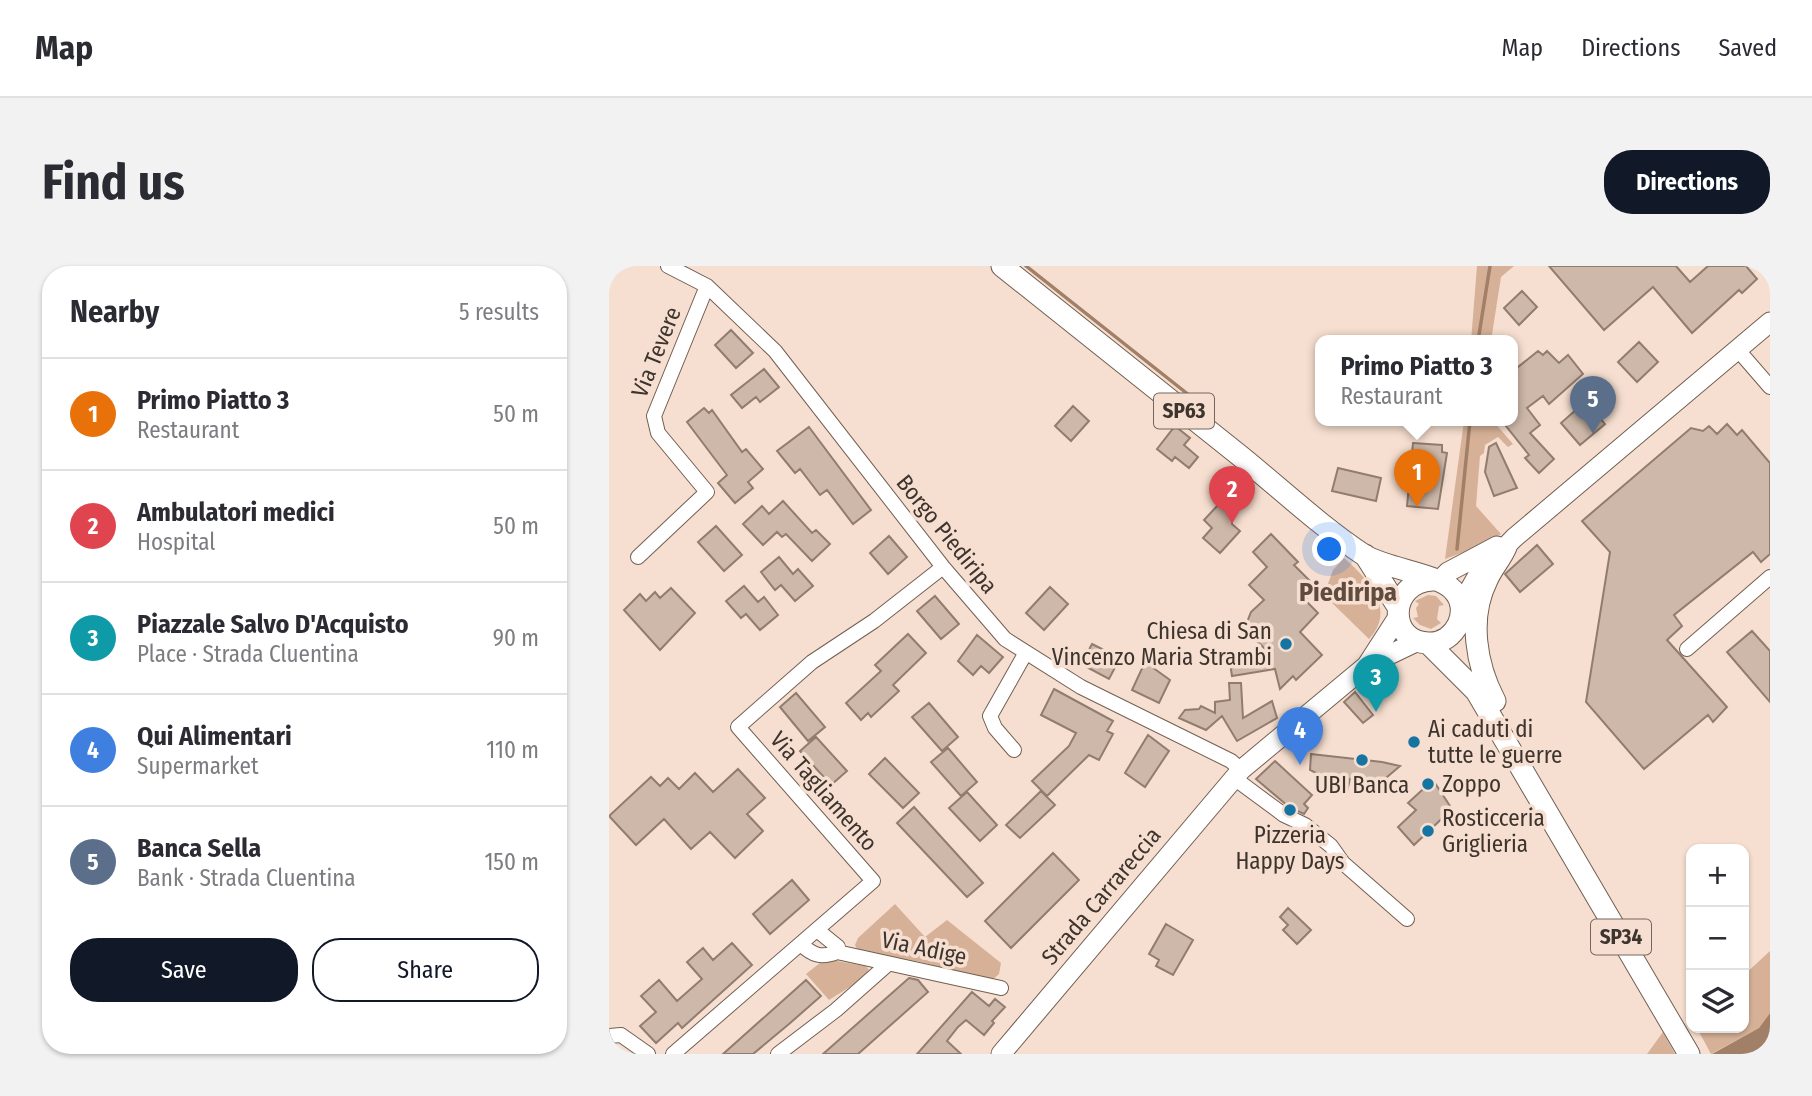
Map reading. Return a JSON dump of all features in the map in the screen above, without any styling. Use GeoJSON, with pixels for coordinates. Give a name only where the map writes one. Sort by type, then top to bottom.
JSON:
{"type":"FeatureCollection","features":[{"type":"Feature","properties":{"kind":"main road","name":"SP63"},"geometry":{"type":"LineString","coordinates":[[1002,266],[1365,555],[1435,580]]}},
{"type":"Feature","properties":{"kind":"main road"},"geometry":{"type":"LineString","coordinates":[[1366,666],[1423,642],[1446,639],[1478,575],[1510,542],[1770,322]]}},
{"type":"Feature","properties":{"kind":"main road"},"geometry":{"type":"LineString","coordinates":[[1435,580],[1510,542]]}},
{"type":"Feature","properties":{"kind":"main road","name":"SP34"},"geometry":{"type":"LineString","coordinates":[[1510,542],[1481,596],[1477,650],[1480,667],[1587,876]]}},
{"type":"Feature","properties":{"kind":"main road","name":"SP63"},"geometry":{"type":"LineString","coordinates":[[1365,555],[1398,612]]}},
{"type":"Feature","properties":{"kind":"main road"},"geometry":{"type":"LineString","coordinates":[[1366,666],[1398,612],[1406,590],[1422,580],[1435,580],[1453,590],[1460,614]]}},
{"type":"Feature","properties":{"kind":"main road"},"geometry":{"type":"LineString","coordinates":[[1398,612],[1402,627],[1423,642]]}},
{"type":"Feature","properties":{"kind":"main road","name":"SP34"},"geometry":{"type":"LineString","coordinates":[[1460,614],[1476,691]]}},
{"type":"Feature","properties":{"kind":"main road","name":"SP34"},"geometry":{"type":"LineString","coordinates":[[1423,642],[1476,691],[1587,876],[1689,1054]]}},
{"type":"Feature","properties":{"kind":"main road","name":"Strada Carrareccia"},"geometry":{"type":"LineString","coordinates":[[1001,1054],[1238,774],[1366,666]]}},
{"type":"Feature","properties":{"kind":"street","name":"Borgo Piediripa"},"geometry":{"type":"LineString","coordinates":[[668,266],[707,286],[775,351],[943,567],[999,632],[1025,654],[1081,687],[1231,761],[1238,774],[1284,814],[1305,825],[1331,846],[1343,863],[1407,919]]}},
{"type":"Feature","properties":{"kind":"street","name":"Via Tevere"},"geometry":{"type":"LineString","coordinates":[[638,557],[707,492],[657,433],[654,416],[707,286]]}},
{"type":"Feature","properties":{"kind":"street"},"geometry":{"type":"LineString","coordinates":[[1738,350],[1770,387]]}},
{"type":"Feature","properties":{"kind":"street","name":"Via Tagliamento"},"geometry":{"type":"LineString","coordinates":[[673,1054],[873,881],[739,727],[812,662],[874,621],[943,567]]}},
{"type":"Feature","properties":{"kind":"street"},"geometry":{"type":"LineString","coordinates":[[1687,649],[1770,577]]}},
{"type":"Feature","properties":{"kind":"street"},"geometry":{"type":"LineString","coordinates":[[1014,750],[995,728],[990,716],[1025,654]]}},
{"type":"Feature","properties":{"kind":"street"},"geometry":{"type":"LineString","coordinates":[[817,930],[838,947],[837,952]]}},
{"type":"Feature","properties":{"kind":"street","name":"Via Adige"},"geometry":{"type":"LineString","coordinates":[[801,944],[812,954],[823,957],[837,952],[1001,988]]}},
{"type":"Feature","properties":{"kind":"street"},"geometry":{"type":"LineString","coordinates":[[778,1054],[836,1010],[888,964]]}},
{"type":"Feature","properties":{"kind":"street"},"geometry":{"type":"LineString","coordinates":[[609,1036],[621,1035],[648,1054]]}},
{"type":"Feature","properties":{"kind":"shaded area"},"geometry":{"type":"Polygon","coordinates":[[[1477,266],[1514,266],[1501,277],[1492,335],[1471,335],[1477,266]]]}},
{"type":"Feature","properties":{"kind":"shaded area"},"geometry":{"type":"Polygon","coordinates":[[[1463,426],[1497,426],[1513,444],[1508,447],[1498,437],[1485,445],[1484,453],[1480,456],[1476,506],[1501,534],[1486,544],[1445,559],[1463,426]]]}},
{"type":"Feature","properties":{"kind":"shaded area"},"geometry":{"type":"Polygon","coordinates":[[[1344,558],[1370,585],[1380,606],[1377,628],[1369,639],[1328,599],[1325,592],[1333,570],[1344,558]]]}},
{"type":"Feature","properties":{"kind":"shaded area"},"geometry":{"type":"Polygon","coordinates":[[[1428,595],[1436,596],[1444,605],[1439,606],[1437,619],[1441,623],[1431,629],[1420,625],[1413,618],[1418,617],[1416,608],[1419,604],[1415,601],[1428,595]]]}},
{"type":"Feature","properties":{"kind":"shaded area"},"geometry":{"type":"Polygon","coordinates":[[[895,904],[925,937],[947,920],[1001,963],[999,974],[991,981],[921,962],[858,951],[855,945],[858,938],[895,904]]]}},
{"type":"Feature","properties":{"kind":"shaded area"},"geometry":{"type":"Polygon","coordinates":[[[1770,951],[1770,1013],[1759,1028],[1711,1054],[1700,1033],[1749,1033],[1749,970],[1770,951]]]}},
{"type":"Feature","properties":{"kind":"shaded area"},"geometry":{"type":"Polygon","coordinates":[[[825,959],[866,966],[869,970],[861,980],[829,1000],[806,974],[825,959]]]}},
{"type":"Feature","properties":{"kind":"shaded area"},"geometry":{"type":"Polygon","coordinates":[[[1770,1013],[1770,1054],[1712,1054],[1759,1028],[1770,1013]]]}},
{"type":"Feature","properties":{"kind":"shaded area"},"geometry":{"type":"Polygon","coordinates":[[[1663,1032],[1675,1054],[1647,1054],[1663,1032]]]}},
{"type":"Feature","properties":{"kind":"building"},"geometry":{"type":"Polygon","coordinates":[[[1549,266],[1676,266],[1690,282],[1708,266],[1746,266],[1757,279],[1742,293],[1739,290],[1692,333],[1653,287],[1604,330],[1549,266]]]}},
{"type":"Feature","properties":{"kind":"building"},"geometry":{"type":"Polygon","coordinates":[[[1522,291],[1537,307],[1519,325],[1504,308],[1522,291]]]}},
{"type":"Feature","properties":{"kind":"building"},"geometry":{"type":"Polygon","coordinates":[[[731,330],[753,353],[736,368],[715,345],[731,330]]]}},
{"type":"Feature","properties":{"kind":"building"},"geometry":{"type":"Polygon","coordinates":[[[1639,342],[1658,362],[1637,382],[1618,362],[1639,342]]]}},
{"type":"Feature","properties":{"kind":"building"},"geometry":{"type":"Polygon","coordinates":[[[1538,351],[1543,355],[1547,351],[1559,363],[1568,355],[1583,374],[1549,404],[1543,396],[1527,408],[1540,425],[1530,433],[1554,459],[1539,473],[1525,458],[1529,455],[1506,426],[1518,426],[1518,367],[1538,351]]]}},
{"type":"Feature","properties":{"kind":"building"},"geometry":{"type":"Polygon","coordinates":[[[764,369],[779,387],[760,402],[756,397],[742,408],[731,395],[764,369]]]}},
{"type":"Feature","properties":{"kind":"building"},"geometry":{"type":"Polygon","coordinates":[[[1586,401],[1605,424],[1580,445],[1561,423],[1586,401]]]}},
{"type":"Feature","properties":{"kind":"building"},"geometry":{"type":"Polygon","coordinates":[[[1073,406],[1089,421],[1071,441],[1055,426],[1073,406]]]}},
{"type":"Feature","properties":{"kind":"building"},"geometry":{"type":"Polygon","coordinates":[[[704,408],[709,413],[712,410],[742,452],[746,449],[763,469],[748,482],[753,488],[735,503],[718,483],[727,475],[687,422],[704,408]]]}},
{"type":"Feature","properties":{"kind":"building"},"geometry":{"type":"Polygon","coordinates":[[[1727,424],[1737,435],[1742,430],[1770,463],[1770,554],[1761,562],[1753,552],[1674,615],[1682,626],[1667,640],[1727,707],[1713,722],[1708,715],[1644,769],[1586,702],[1610,552],[1582,521],[1691,428],[1703,431],[1709,426],[1717,434],[1727,424]]]}},
{"type":"Feature","properties":{"kind":"building"},"geometry":{"type":"Polygon","coordinates":[[[1175,426],[1190,438],[1184,445],[1198,457],[1189,468],[1175,457],[1172,461],[1157,449],[1175,426]]]}},
{"type":"Feature","properties":{"kind":"building"},"geometry":{"type":"Polygon","coordinates":[[[809,427],[871,510],[853,524],[827,490],[820,495],[800,469],[795,473],[777,451],[809,427]]]}},
{"type":"Feature","properties":{"kind":"building"},"geometry":{"type":"Polygon","coordinates":[[[1413,443],[1442,445],[1442,452],[1447,453],[1438,509],[1407,506],[1413,443]]]}},
{"type":"Feature","properties":{"kind":"building"},"geometry":{"type":"Polygon","coordinates":[[[1496,443],[1517,488],[1494,496],[1485,472],[1489,447],[1496,443]]]}},
{"type":"Feature","properties":{"kind":"building"},"geometry":{"type":"Polygon","coordinates":[[[1338,468],[1381,478],[1376,501],[1332,491],[1338,468]]]}},
{"type":"Feature","properties":{"kind":"building"},"geometry":{"type":"Polygon","coordinates":[[[783,501],[812,533],[816,530],[830,544],[812,561],[786,534],[782,537],[777,532],[763,545],[743,524],[762,506],[769,514],[783,501]]]}},
{"type":"Feature","properties":{"kind":"building"},"geometry":{"type":"Polygon","coordinates":[[[1218,505],[1223,505],[1232,513],[1232,524],[1240,531],[1220,553],[1203,538],[1212,528],[1204,520],[1218,505]]]}},
{"type":"Feature","properties":{"kind":"building"},"geometry":{"type":"Polygon","coordinates":[[[716,526],[742,555],[724,571],[698,542],[716,526]]]}},
{"type":"Feature","properties":{"kind":"building"},"geometry":{"type":"Polygon","coordinates":[[[1271,534],[1298,562],[1294,565],[1317,588],[1305,600],[1318,613],[1300,632],[1322,655],[1296,680],[1293,676],[1280,689],[1275,669],[1232,676],[1229,657],[1267,651],[1249,633],[1247,622],[1251,612],[1264,600],[1249,585],[1267,567],[1253,552],[1271,534]]]}},
{"type":"Feature","properties":{"kind":"building"},"geometry":{"type":"Polygon","coordinates":[[[889,536],[907,557],[888,574],[870,553],[889,536]]]}},
{"type":"Feature","properties":{"kind":"building"},"geometry":{"type":"Polygon","coordinates":[[[1537,545],[1553,564],[1520,592],[1505,574],[1537,545]]]}},
{"type":"Feature","properties":{"kind":"building"},"geometry":{"type":"Polygon","coordinates":[[[779,557],[793,574],[798,569],[813,586],[795,601],[781,585],[775,590],[761,572],[779,557]]]}},
{"type":"Feature","properties":{"kind":"building"},"geometry":{"type":"Polygon","coordinates":[[[744,586],[758,602],[764,597],[778,615],[760,630],[746,614],[741,618],[726,601],[744,586]]]}},
{"type":"Feature","properties":{"kind":"building"},"geometry":{"type":"Polygon","coordinates":[[[1050,587],[1068,604],[1044,630],[1026,613],[1050,587]]]}},
{"type":"Feature","properties":{"kind":"building"},"geometry":{"type":"Polygon","coordinates":[[[671,588],[695,613],[660,650],[624,610],[640,594],[646,601],[655,592],[660,598],[671,588]]]}},
{"type":"Feature","properties":{"kind":"building"},"geometry":{"type":"Polygon","coordinates":[[[935,596],[959,624],[941,639],[917,611],[935,596]]]}},
{"type":"Feature","properties":{"kind":"building"},"geometry":{"type":"Polygon","coordinates":[[[1752,631],[1770,651],[1770,702],[1727,652],[1752,631]]]}},
{"type":"Feature","properties":{"kind":"building"},"geometry":{"type":"Polygon","coordinates":[[[908,634],[926,653],[893,685],[899,691],[871,717],[868,713],[861,720],[846,703],[881,671],[875,665],[908,634]]]}},
{"type":"Feature","properties":{"kind":"building"},"geometry":{"type":"Polygon","coordinates":[[[977,635],[1003,657],[989,673],[981,666],[973,675],[958,661],[977,635]]]}},
{"type":"Feature","properties":{"kind":"building"},"geometry":{"type":"Polygon","coordinates":[[[1092,644],[1120,658],[1109,679],[1081,664],[1092,644]]]}},
{"type":"Feature","properties":{"kind":"building"},"geometry":{"type":"Polygon","coordinates":[[[1145,662],[1170,680],[1159,703],[1132,690],[1145,662]]]}},
{"type":"Feature","properties":{"kind":"building"},"geometry":{"type":"Polygon","coordinates":[[[1229,683],[1241,683],[1243,718],[1272,701],[1277,718],[1237,741],[1222,716],[1206,730],[1179,718],[1185,710],[1199,709],[1201,706],[1215,713],[1215,702],[1230,700],[1229,683]]]}},
{"type":"Feature","properties":{"kind":"building"},"geometry":{"type":"Polygon","coordinates":[[[1054,689],[1113,721],[1107,731],[1113,734],[1099,760],[1089,755],[1047,796],[1032,781],[1069,746],[1076,733],[1041,715],[1054,689]]]}},
{"type":"Feature","properties":{"kind":"building"},"geometry":{"type":"Polygon","coordinates":[[[1355,692],[1373,715],[1363,723],[1344,702],[1355,692]]]}},
{"type":"Feature","properties":{"kind":"building"},"geometry":{"type":"Polygon","coordinates":[[[796,693],[825,727],[808,741],[780,707],[796,693]]]}},
{"type":"Feature","properties":{"kind":"building"},"geometry":{"type":"Polygon","coordinates":[[[929,703],[958,737],[942,751],[912,717],[929,703]]]}},
{"type":"Feature","properties":{"kind":"building"},"geometry":{"type":"Polygon","coordinates":[[[1148,735],[1169,751],[1145,787],[1125,773],[1148,735]]]}},
{"type":"Feature","properties":{"kind":"building"},"geometry":{"type":"Polygon","coordinates":[[[816,737],[847,771],[831,785],[800,751],[816,737]]]}},
{"type":"Feature","properties":{"kind":"building"},"geometry":{"type":"Polygon","coordinates":[[[948,748],[977,782],[961,796],[931,762],[948,748]]]}},
{"type":"Feature","properties":{"kind":"building"},"geometry":{"type":"Polygon","coordinates":[[[1311,754],[1400,766],[1380,783],[1350,779],[1346,795],[1335,792],[1331,788],[1332,781],[1310,770],[1311,754]]]}},
{"type":"Feature","properties":{"kind":"building"},"geometry":{"type":"Polygon","coordinates":[[[885,758],[919,793],[903,808],[869,774],[885,758]]]}},
{"type":"Feature","properties":{"kind":"building"},"geometry":{"type":"Polygon","coordinates":[[[1275,761],[1312,795],[1304,804],[1308,808],[1304,814],[1289,807],[1256,779],[1275,761]]]}},
{"type":"Feature","properties":{"kind":"building"},"geometry":{"type":"Polygon","coordinates":[[[738,769],[765,798],[747,814],[763,831],[735,858],[710,832],[691,849],[664,819],[636,845],[609,816],[651,777],[660,786],[668,778],[679,789],[695,773],[713,792],[738,769]]]}},
{"type":"Feature","properties":{"kind":"building"},"geometry":{"type":"Polygon","coordinates":[[[1433,780],[1452,809],[1414,845],[1398,827],[1416,810],[1408,803],[1433,780]]]}},
{"type":"Feature","properties":{"kind":"building"},"geometry":{"type":"Polygon","coordinates":[[[1041,791],[1055,805],[1020,838],[1006,825],[1041,791]]]}},
{"type":"Feature","properties":{"kind":"building"},"geometry":{"type":"Polygon","coordinates":[[[967,792],[997,825],[980,841],[949,808],[967,792]]]}},
{"type":"Feature","properties":{"kind":"building"},"geometry":{"type":"Polygon","coordinates":[[[914,807],[983,883],[967,897],[897,823],[914,807]]]}},
{"type":"Feature","properties":{"kind":"building"},"geometry":{"type":"Polygon","coordinates":[[[1053,853],[1079,880],[1011,948],[985,921],[1053,853]]]}},
{"type":"Feature","properties":{"kind":"building"},"geometry":{"type":"Polygon","coordinates":[[[792,880],[809,900],[770,934],[753,914],[792,880]]]}},
{"type":"Feature","properties":{"kind":"building"},"geometry":{"type":"Polygon","coordinates":[[[1288,908],[1311,930],[1297,944],[1283,930],[1288,925],[1280,917],[1288,908]]]}},
{"type":"Feature","properties":{"kind":"building"},"geometry":{"type":"Polygon","coordinates":[[[1166,924],[1193,940],[1173,975],[1156,966],[1159,960],[1149,954],[1166,924]]]}},
{"type":"Feature","properties":{"kind":"building"},"geometry":{"type":"Polygon","coordinates":[[[732,943],[752,965],[682,1028],[678,1023],[656,1043],[640,1026],[656,1012],[641,996],[659,980],[677,1001],[702,979],[687,962],[703,948],[713,960],[732,943]]]}},
{"type":"Feature","properties":{"kind":"building"},"geometry":{"type":"Polygon","coordinates":[[[909,978],[918,980],[928,992],[858,1054],[823,1054],[909,978]]]}},
{"type":"Feature","properties":{"kind":"building"},"geometry":{"type":"Polygon","coordinates":[[[806,980],[821,996],[753,1054],[723,1054],[806,980]]]}},
{"type":"Feature","properties":{"kind":"building"},"geometry":{"type":"Polygon","coordinates":[[[972,992],[989,1006],[995,999],[1005,1007],[984,1035],[966,1020],[947,1041],[961,1054],[917,1054],[972,992]]]}},
{"type":"Feature","properties":{"kind":"waterway"},"geometry":{"type":"LineString","coordinates":[[1026,266],[1194,399]]}},
{"type":"Feature","properties":{"kind":"waterway"},"geometry":{"type":"LineString","coordinates":[[1479,335],[1490,266]]}},
{"type":"Feature","properties":{"kind":"waterway"},"geometry":{"type":"LineString","coordinates":[[1457,549],[1469,426]]}},
{"type":"Feature","properties":{"kind":"place","name":"Banca Sella"},"geometry":{"type":"Point","coordinates":[1593,434]}},
{"type":"Feature","properties":{"kind":"place","name":"Primo Piatto 3"},"geometry":{"type":"Point","coordinates":[1417,507]}},
{"type":"Feature","properties":{"kind":"place","name":"Ambulatori medici"},"geometry":{"type":"Point","coordinates":[1232,524]}},
{"type":"Feature","properties":{"kind":"place","name":"Chiesa di San Vincenzo Maria Strambi"},"geometry":{"type":"Point","coordinates":[1286,644]}},
{"type":"Feature","properties":{"kind":"place","name":"Piazzale Salvo D'Acquisto"},"geometry":{"type":"Point","coordinates":[1376,712]}},
{"type":"Feature","properties":{"kind":"place","name":"Ai caduti di tutte le guerre"},"geometry":{"type":"Point","coordinates":[1414,742]}},
{"type":"Feature","properties":{"kind":"place","name":"UBI Banca"},"geometry":{"type":"Point","coordinates":[1362,760]}},
{"type":"Feature","properties":{"kind":"place","name":"Qui Alimentari"},"geometry":{"type":"Point","coordinates":[1300,765]}},
{"type":"Feature","properties":{"kind":"place","name":"Zoppo"},"geometry":{"type":"Point","coordinates":[1428,784]}},
{"type":"Feature","properties":{"kind":"place","name":"Pizzeria Happy Days"},"geometry":{"type":"Point","coordinates":[1290,810]}},
{"type":"Feature","properties":{"kind":"place","name":"Rosticceria Griglieria"},"geometry":{"type":"Point","coordinates":[1428,831]}},
{"type":"Feature","properties":{"kind":"district","name":"Piediripa"},"geometry":{"type":"Point","coordinates":[1348,592]}}]}
